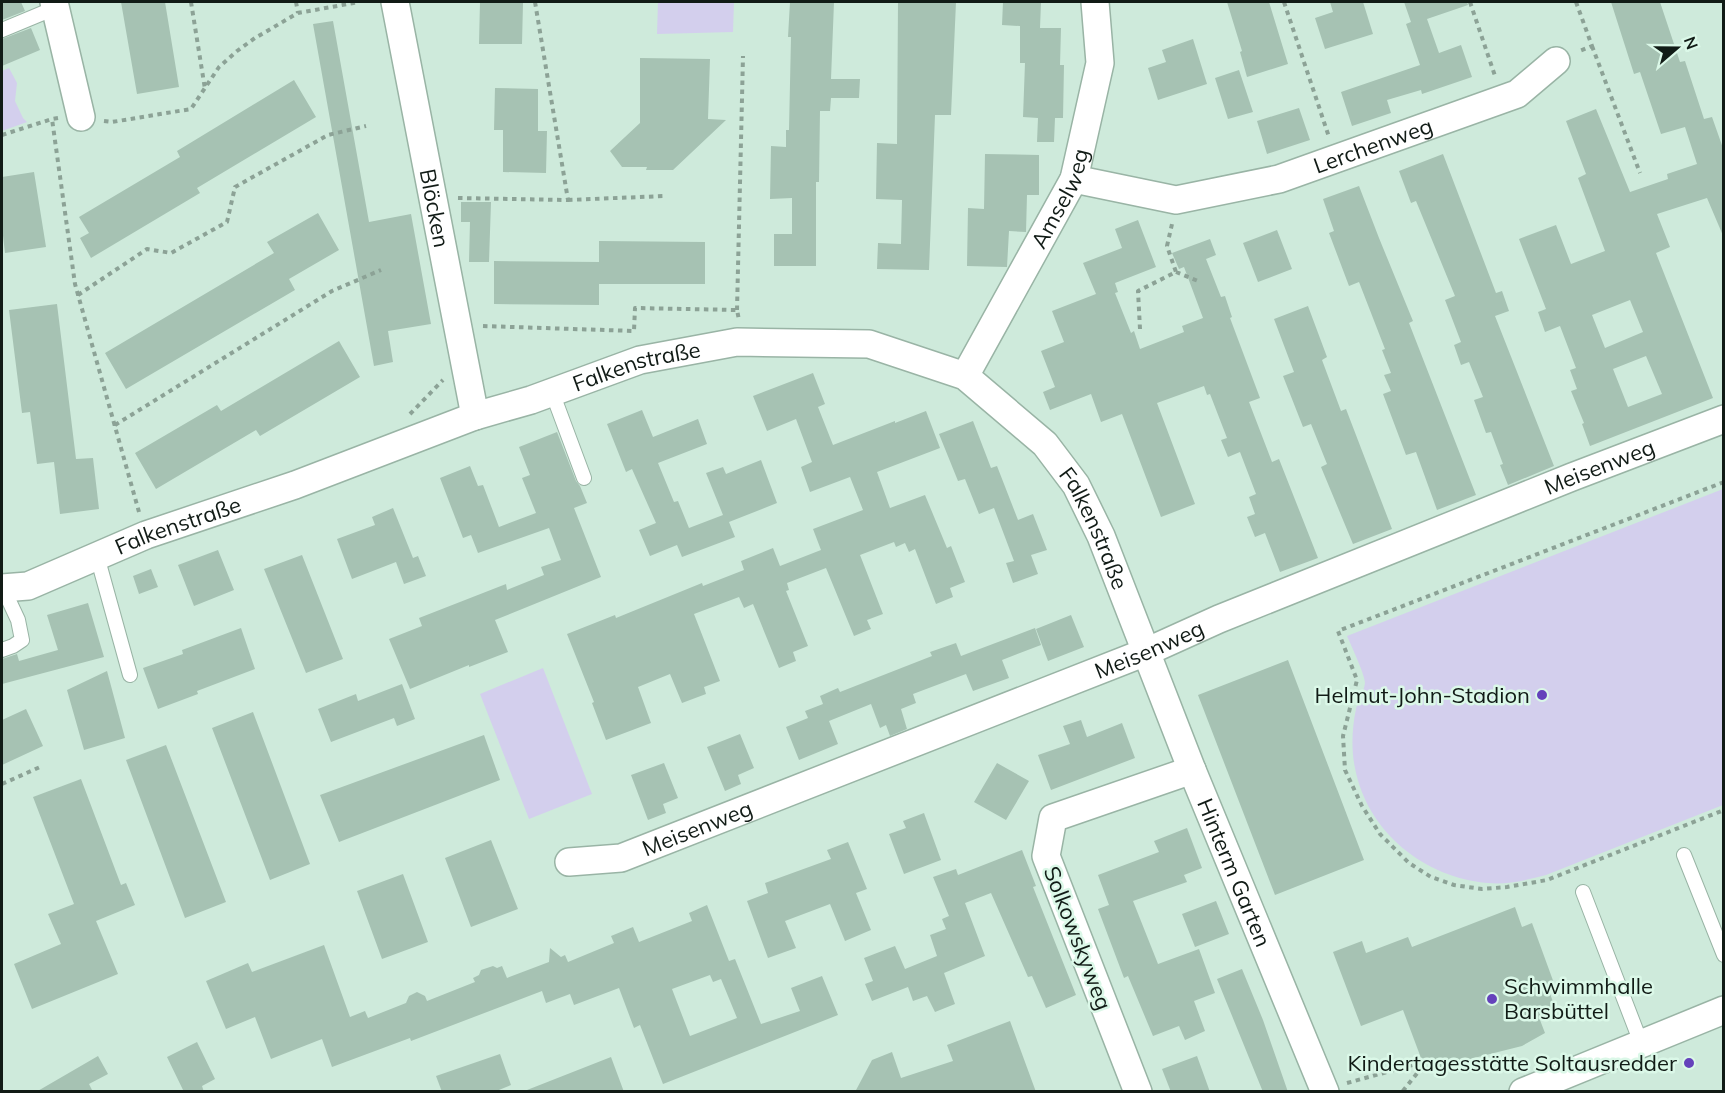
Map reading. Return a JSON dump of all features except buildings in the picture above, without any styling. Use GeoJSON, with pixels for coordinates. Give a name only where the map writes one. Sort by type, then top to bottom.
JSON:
{"type":"FeatureCollection","features":[{"type":"Feature","properties":{"kind":"street","name":"Blöcken"},"geometry":{"type":"LineString","coordinates":[[395,2],[475,416]]}},
{"type":"Feature","properties":{"kind":"street","name":"Amselweg"},"geometry":{"type":"LineString","coordinates":[[965,376],[1074,179],[1100,63],[1095,2]]}},
{"type":"Feature","properties":{"kind":"street"},"geometry":{"type":"LineString","coordinates":[[55,5],[81,117]]}},
{"type":"Feature","properties":{"kind":"street","name":"Lerchenweg"},"geometry":{"type":"LineString","coordinates":[[1074,179],[1176,200],[1279,179],[1517,94],[1556,61]]}},
{"type":"Feature","properties":{"kind":"street","name":"Falkenstraße"},"geometry":{"type":"LineString","coordinates":[[2,588],[28,586],[146,535],[295,485],[475,416],[552,392],[640,360],[737,342],[869,344],[965,376],[1045,444],[1076,485],[1101,537],[1146,652]]}},
{"type":"Feature","properties":{"kind":"street","name":"Meisenweg"},"geometry":{"type":"LineString","coordinates":[[569,862],[621,858],[1146,652],[1219,619],[1572,477],[1724,419]]}},
{"type":"Feature","properties":{"kind":"street","name":"Hinterm Garten"},"geometry":{"type":"LineString","coordinates":[[1146,652],[1192,770],[1324,1090]]}},
{"type":"Feature","properties":{"kind":"street","name":"Solkowskyweg"},"geometry":{"type":"LineString","coordinates":[[1138,1092],[1046,856],[1053,819],[1192,770]]}},
{"type":"Feature","properties":{"kind":"street"},"geometry":{"type":"LineString","coordinates":[[1535,1089],[1724,1010]]}},
{"type":"Feature","properties":{"kind":"lane"},"geometry":{"type":"LineString","coordinates":[[2,30],[55,5]]}},
{"type":"Feature","properties":{"kind":"lane"},"geometry":{"type":"LineString","coordinates":[[552,392],[584,478]]}},
{"type":"Feature","properties":{"kind":"lane"},"geometry":{"type":"LineString","coordinates":[[97,556],[130,675]]}},
{"type":"Feature","properties":{"kind":"lane"},"geometry":{"type":"LineString","coordinates":[[2,588],[18,620],[22,640],[2,650]]}},
{"type":"Feature","properties":{"kind":"lane"},"geometry":{"type":"LineString","coordinates":[[1684,855],[1724,955]]}},
{"type":"Feature","properties":{"kind":"lane"},"geometry":{"type":"LineString","coordinates":[[1583,892],[1641,1043]]}},
{"type":"Feature","properties":{"kind":"path"},"geometry":{"type":"LineString","coordinates":[[191,2],[205,89]]}},
{"type":"Feature","properties":{"kind":"path"},"geometry":{"type":"LineString","coordinates":[[296,2],[298,13]]}},
{"type":"Feature","properties":{"kind":"path"},"geometry":{"type":"LineString","coordinates":[[2,135],[52,119],[81,117],[112,122],[192,108],[219,67],[237,51],[298,13],[358,2]]}},
{"type":"Feature","properties":{"kind":"path"},"geometry":{"type":"LineString","coordinates":[[535,2],[568,200]]}},
{"type":"Feature","properties":{"kind":"path"},"geometry":{"type":"LineString","coordinates":[[1284,2],[1336,159]]}},
{"type":"Feature","properties":{"kind":"path"},"geometry":{"type":"LineString","coordinates":[[1470,2],[1503,99]]}},
{"type":"Feature","properties":{"kind":"path"},"geometry":{"type":"LineString","coordinates":[[1576,2],[1640,173]]}},
{"type":"Feature","properties":{"kind":"path"},"geometry":{"type":"LineString","coordinates":[[1556,61],[1592,46]]}},
{"type":"Feature","properties":{"kind":"path"},"geometry":{"type":"LineString","coordinates":[[743,56],[737,310],[746,342]]}},
{"type":"Feature","properties":{"kind":"path"},"geometry":{"type":"LineString","coordinates":[[52,119],[78,295],[146,535]]}},
{"type":"Feature","properties":{"kind":"path"},"geometry":{"type":"LineString","coordinates":[[78,295],[147,249],[171,253],[227,222],[235,187],[328,135],[366,126]]}},
{"type":"Feature","properties":{"kind":"path"},"geometry":{"type":"LineString","coordinates":[[433,198],[568,200],[664,196]]}},
{"type":"Feature","properties":{"kind":"path"},"geometry":{"type":"LineString","coordinates":[[1176,200],[1167,246],[1176,272]]}},
{"type":"Feature","properties":{"kind":"path"},"geometry":{"type":"LineString","coordinates":[[115,425],[332,291],[381,270]]}},
{"type":"Feature","properties":{"kind":"path"},"geometry":{"type":"LineString","coordinates":[[1140,329],[1138,291],[1176,272],[1198,280]]}},
{"type":"Feature","properties":{"kind":"path"},"geometry":{"type":"LineString","coordinates":[[458,326],[634,331],[635,308],[737,310]]}},
{"type":"Feature","properties":{"kind":"path"},"geometry":{"type":"LineString","coordinates":[[408,416],[464,358]]}},
{"type":"Feature","properties":{"kind":"path"},"geometry":{"type":"LineString","coordinates":[[1724,482],[1338,631],[1357,680],[1343,736],[1345,770],[1362,806],[1380,834],[1409,863],[1431,877],[1454,885],[1482,889],[1547,880],[1724,810]]}},
{"type":"Feature","properties":{"kind":"path"},"geometry":{"type":"LineString","coordinates":[[2,784],[40,767]]}},
{"type":"Feature","properties":{"kind":"path"},"geometry":{"type":"LineString","coordinates":[[1324,1090],[1427,1061],[1402,1092]]}},
{"type":"Feature","properties":{"kind":"shaded area"},"geometry":{"type":"Polygon","coordinates":[[[658,2],[734,2],[733,32],[657,34],[658,2]]]}},
{"type":"Feature","properties":{"kind":"shaded area"},"geometry":{"type":"Polygon","coordinates":[[[9,68],[17,83],[15,101],[27,122],[2,131],[2,71],[9,68]]]}},
{"type":"Feature","properties":{"kind":"shaded area","name":"Helmut-John-Stadion"},"geometry":{"type":"Polygon","coordinates":[[[1723,489],[1723,805],[1546,875],[1510,883],[1488,883],[1442,872],[1402,848],[1372,812],[1355,768],[1354,724],[1356,709],[1365,683],[1347,636],[1723,489]]]}},
{"type":"Feature","properties":{"kind":"shaded area"},"geometry":{"type":"Polygon","coordinates":[[[543,668],[592,794],[529,819],[480,694],[543,668]]]}},
{"type":"Feature","properties":{"kind":"place","name":"Helmut-John-Stadion"},"geometry":{"type":"Point","coordinates":[1542,695]}},
{"type":"Feature","properties":{"kind":"place","name":"Schwimmhalle Barsbüttel"},"geometry":{"type":"Point","coordinates":[1492,999]}},
{"type":"Feature","properties":{"kind":"place","name":"Kindertagesstätte Soltausredder"},"geometry":{"type":"Point","coordinates":[1689,1063]}}]}
